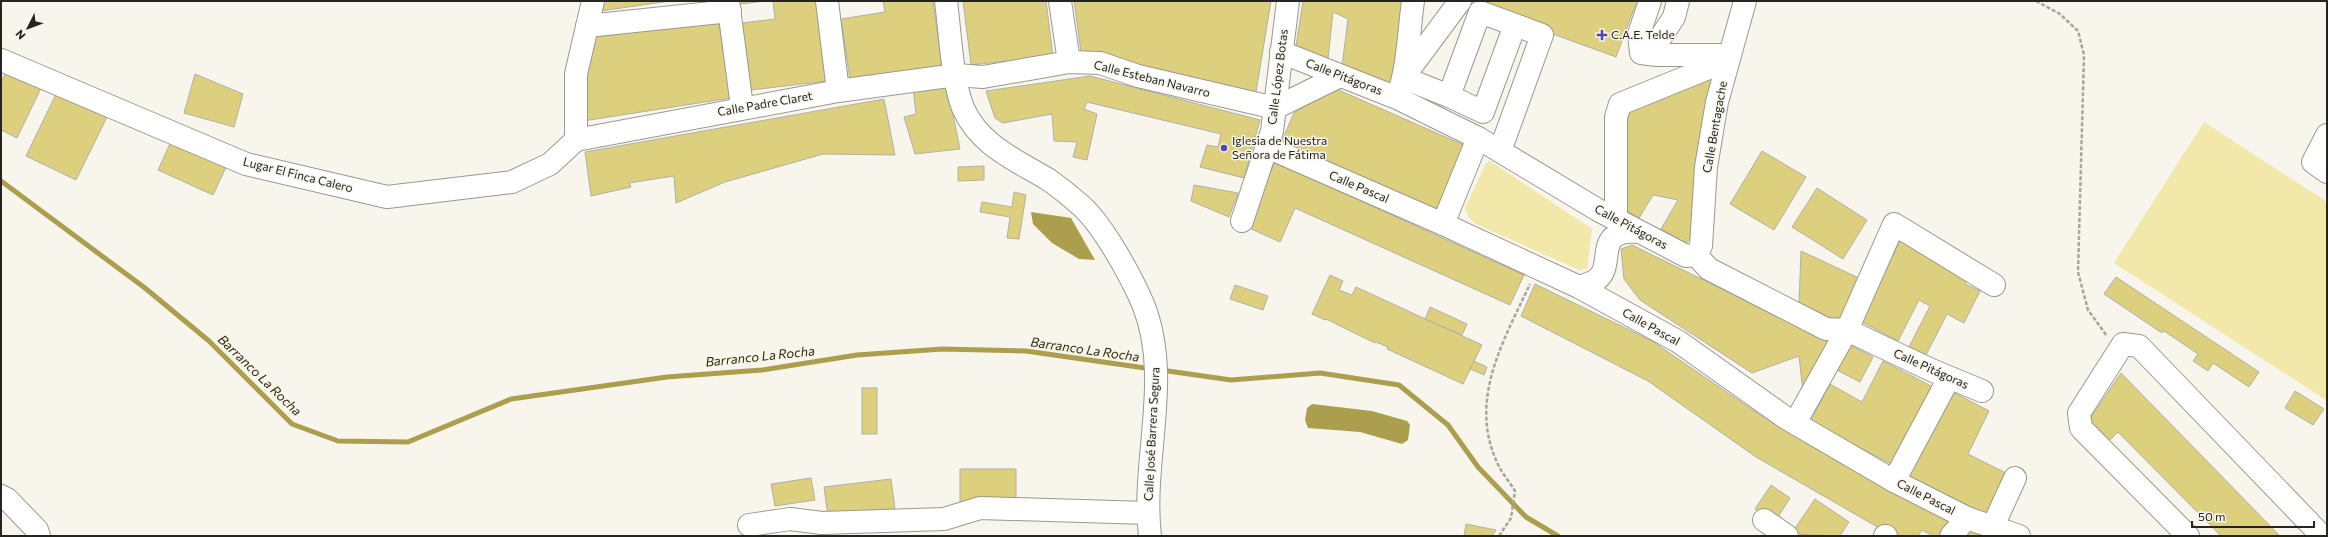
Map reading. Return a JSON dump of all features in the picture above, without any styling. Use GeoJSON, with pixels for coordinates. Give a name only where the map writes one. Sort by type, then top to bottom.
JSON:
{"type":"FeatureCollection","features":[{"type":"Feature","properties":{"kind":"street"},"geometry":{"type":"LineString","coordinates":[[576,140],[576,74],[593,1]]}},
{"type":"Feature","properties":{"kind":"street"},"geometry":{"type":"LineString","coordinates":[[827,1],[838,91]]}},
{"type":"Feature","properties":{"kind":"street","name":"Calle José Barrera Segura"},"geometry":{"type":"LineString","coordinates":[[946,1],[956,75],[964,108],[981,135],[1003,154],[1056,185],[1080,204],[1100,229],[1143,303],[1156,350],[1156,390],[1147,513],[1150,536]]}},
{"type":"Feature","properties":{"kind":"street"},"geometry":{"type":"LineString","coordinates":[[1060,1],[1069,62]]}},
{"type":"Feature","properties":{"kind":"street","name":"Calle López Botas"},"geometry":{"type":"LineString","coordinates":[[1242,221],[1272,131],[1288,1]]}},
{"type":"Feature","properties":{"kind":"street"},"geometry":{"type":"LineString","coordinates":[[1402,84],[1413,1]]}},
{"type":"Feature","properties":{"kind":"street"},"geometry":{"type":"LineString","coordinates":[[1402,84],[1460,1]]}},
{"type":"Feature","properties":{"kind":"street"},"geometry":{"type":"LineString","coordinates":[[1579,287],[1598,280],[1604,268],[1608,247],[1607,215],[1616,117],[1620,104],[1711,67],[1728,63],[1721,55],[1657,55],[1641,53],[1639,34],[1650,1]]}},
{"type":"Feature","properties":{"kind":"street"},"geometry":{"type":"LineString","coordinates":[[1657,55],[1656,46],[1674,17],[1678,1]]}},
{"type":"Feature","properties":{"kind":"street","name":"Calle Bentagache"},"geometry":{"type":"LineString","coordinates":[[1696,255],[1701,246],[1706,167],[1717,102],[1745,1]]}},
{"type":"Feature","properties":{"kind":"street"},"geometry":{"type":"LineString","coordinates":[[587,26],[729,6],[742,107]]}},
{"type":"Feature","properties":{"kind":"street"},"geometry":{"type":"LineString","coordinates":[[1449,96],[1480,12],[1542,35],[1500,151]]}},
{"type":"Feature","properties":{"kind":"street"},"geometry":{"type":"LineString","coordinates":[[1402,84],[1449,96],[1483,112],[1515,25]]}},
{"type":"Feature","properties":{"kind":"street","name":"Calle Pitágoras"},"geometry":{"type":"LineString","coordinates":[[1281,52],[1340,76],[1402,84],[1478,138],[1607,215],[1639,232],[1686,256],[1696,255],[1709,269],[1826,329],[1847,330],[1949,378],[1982,391]]}},
{"type":"Feature","properties":{"kind":"street","name":"Lugar El Finca Calero"},"geometry":{"type":"LineString","coordinates":[[1,60],[246,164],[387,197],[512,182],[550,164],[576,140]]}},
{"type":"Feature","properties":{"kind":"street","name":"Calle Esteban Navarro"},"geometry":{"type":"LineString","coordinates":[[956,75],[983,77],[1069,62],[1100,63],[1138,76],[1275,108]]}},
{"type":"Feature","properties":{"kind":"street","name":"Calle Padre Claret"},"geometry":{"type":"LineString","coordinates":[[576,140],[742,107],[838,91],[956,75]]}},
{"type":"Feature","properties":{"kind":"street"},"geometry":{"type":"LineString","coordinates":[[1275,108],[1340,76]]}},
{"type":"Feature","properties":{"kind":"street"},"geometry":{"type":"LineString","coordinates":[[2327,135],[2313,162],[2327,172]]}},
{"type":"Feature","properties":{"kind":"street"},"geometry":{"type":"LineString","coordinates":[[1443,224],[1478,138]]}},
{"type":"Feature","properties":{"kind":"street","name":"Calle Pascal"},"geometry":{"type":"LineString","coordinates":[[1267,147],[1443,224],[1579,287],[1678,342],[1795,423],[1894,481],[1967,518],[2019,536]]}},
{"type":"Feature","properties":{"kind":"street"},"geometry":{"type":"LineString","coordinates":[[1795,423],[1847,330],[1894,224],[1994,285]]}},
{"type":"Feature","properties":{"kind":"street"},"geometry":{"type":"LineString","coordinates":[[1608,247],[1616,234],[1628,231],[1639,232]]}},
{"type":"Feature","properties":{"kind":"street"},"geometry":{"type":"LineString","coordinates":[[2188,536],[2081,428],[2079,413],[2121,348],[2139,346],[2322,536]]}},
{"type":"Feature","properties":{"kind":"street"},"geometry":{"type":"LineString","coordinates":[[1894,481],[1949,378]]}},
{"type":"Feature","properties":{"kind":"street"},"geometry":{"type":"LineString","coordinates":[[1993,526],[2015,478]]}},
{"type":"Feature","properties":{"kind":"street"},"geometry":{"type":"LineString","coordinates":[[1,496],[7,499],[37,530],[39,536]]}},
{"type":"Feature","properties":{"kind":"street"},"geometry":{"type":"LineString","coordinates":[[749,525],[790,519],[822,524],[944,519],[980,508],[1147,513]]}},
{"type":"Feature","properties":{"kind":"street"},"geometry":{"type":"LineString","coordinates":[[1951,536],[1967,518]]}},
{"type":"Feature","properties":{"kind":"street"},"geometry":{"type":"LineString","coordinates":[[1764,520],[1787,536]]}},
{"type":"Feature","properties":{"kind":"path"},"geometry":{"type":"LineString","coordinates":[[2036,1],[2060,14],[2078,31],[2084,55],[2078,272],[2088,310],[2121,348]]}},
{"type":"Feature","properties":{"kind":"path"},"geometry":{"type":"LineString","coordinates":[[1499,536],[1511,518],[1515,491],[1496,460],[1486,420],[1488,386],[1506,336],[1538,268]]}},
{"type":"Feature","properties":{"kind":"shaded area"},"geometry":{"type":"Polygon","coordinates":[[[2204,122],[2327,202],[2326,400],[2114,263],[2204,122]]]}},
{"type":"Feature","properties":{"kind":"shaded area"},"geometry":{"type":"Polygon","coordinates":[[[1490,161],[1592,229],[1587,269],[1579,270],[1476,224],[1469,218],[1465,208],[1485,165],[1490,161]]]}},
{"type":"Feature","properties":{"kind":"shaded area"},"geometry":{"type":"Polygon","coordinates":[[[1031,212],[1071,218],[1095,260],[1079,259],[1052,243],[1033,224],[1031,212]]]}},
{"type":"Feature","properties":{"kind":"shaded area"},"geometry":{"type":"Polygon","coordinates":[[[1312,404],[1372,411],[1407,421],[1410,425],[1408,440],[1402,444],[1360,432],[1308,428],[1305,420],[1307,408],[1312,404]]]}},
{"type":"Feature","properties":{"kind":"building"},"geometry":{"type":"Polygon","coordinates":[[[597,1],[670,1],[594,12],[597,1]]]}},
{"type":"Feature","properties":{"kind":"building"},"geometry":{"type":"Polygon","coordinates":[[[739,1],[766,1],[740,4],[739,1]]]}},
{"type":"Feature","properties":{"kind":"building"},"geometry":{"type":"Polygon","coordinates":[[[773,1],[817,1],[827,81],[751,90],[742,23],[775,19],[773,1]]]}},
{"type":"Feature","properties":{"kind":"building"},"geometry":{"type":"Polygon","coordinates":[[[883,1],[933,1],[942,66],[850,80],[841,19],[885,12],[883,1]]]}},
{"type":"Feature","properties":{"kind":"building"},"geometry":{"type":"Polygon","coordinates":[[[963,1],[1046,1],[1053,56],[971,65],[963,1]]]}},
{"type":"Feature","properties":{"kind":"building"},"geometry":{"type":"Polygon","coordinates":[[[1074,1],[1271,1],[1256,92],[1081,52],[1074,1]]]}},
{"type":"Feature","properties":{"kind":"building"},"geometry":{"type":"Polygon","coordinates":[[[1303,1],[1405,1],[1393,85],[1342,66],[1348,19],[1333,12],[1328,59],[1296,46],[1303,1]]]}},
{"type":"Feature","properties":{"kind":"building"},"geometry":{"type":"Polygon","coordinates":[[[1478,1],[1643,1],[1640,8],[1635,6],[1616,57],[1476,6],[1478,1]]]}},
{"type":"Feature","properties":{"kind":"building"},"geometry":{"type":"Polygon","coordinates":[[[718,19],[731,98],[583,121],[589,36],[718,19]]]}},
{"type":"Feature","properties":{"kind":"building"},"geometry":{"type":"Polygon","coordinates":[[[8,67],[43,84],[17,138],[1,130],[1,83],[8,67]]]}},
{"type":"Feature","properties":{"kind":"building"},"geometry":{"type":"Polygon","coordinates":[[[1714,73],[1693,236],[1686,243],[1661,229],[1678,200],[1653,195],[1639,218],[1627,211],[1627,109],[1714,73]]]}},
{"type":"Feature","properties":{"kind":"building"},"geometry":{"type":"Polygon","coordinates":[[[195,74],[243,94],[234,127],[184,113],[195,74]]]}},
{"type":"Feature","properties":{"kind":"building"},"geometry":{"type":"Polygon","coordinates":[[[1090,76],[1260,120],[1244,178],[1200,167],[1207,145],[1218,147],[1221,134],[1087,102],[1084,109],[1097,114],[1087,160],[1073,157],[1077,142],[1054,141],[1052,114],[1003,123],[995,118],[986,91],[1090,76]]]}},
{"type":"Feature","properties":{"kind":"building"},"geometry":{"type":"Polygon","coordinates":[[[947,85],[960,149],[915,154],[904,117],[916,114],[913,88],[947,85]]]}},
{"type":"Feature","properties":{"kind":"building"},"geometry":{"type":"Polygon","coordinates":[[[1334,88],[1466,146],[1437,213],[1280,145],[1294,113],[1334,88]]]}},
{"type":"Feature","properties":{"kind":"building"},"geometry":{"type":"Polygon","coordinates":[[[58,90],[108,115],[76,180],[26,156],[58,90]]]}},
{"type":"Feature","properties":{"kind":"building"},"geometry":{"type":"Polygon","coordinates":[[[884,99],[895,155],[823,154],[725,182],[676,203],[674,176],[629,183],[631,187],[591,196],[585,152],[884,99]]]}},
{"type":"Feature","properties":{"kind":"building"},"geometry":{"type":"Polygon","coordinates":[[[173,137],[228,163],[213,195],[158,170],[173,137]]]}},
{"type":"Feature","properties":{"kind":"building"},"geometry":{"type":"Polygon","coordinates":[[[1762,151],[1806,177],[1774,230],[1730,204],[1762,151]]]}},
{"type":"Feature","properties":{"kind":"building"},"geometry":{"type":"Polygon","coordinates":[[[1275,162],[1524,275],[1510,305],[1295,208],[1280,242],[1247,227],[1275,162]]]}},
{"type":"Feature","properties":{"kind":"building"},"geometry":{"type":"Polygon","coordinates":[[[984,166],[984,180],[958,181],[958,167],[984,166]]]}},
{"type":"Feature","properties":{"kind":"building"},"geometry":{"type":"Polygon","coordinates":[[[1194,185],[1238,193],[1229,217],[1191,201],[1194,185]]]}},
{"type":"Feature","properties":{"kind":"building"},"geometry":{"type":"Polygon","coordinates":[[[1817,188],[1867,220],[1843,259],[1792,227],[1817,188]]]}},
{"type":"Feature","properties":{"kind":"building"},"geometry":{"type":"Polygon","coordinates":[[[1014,192],[1026,195],[1019,239],[1007,238],[1010,217],[980,212],[982,202],[1012,207],[1014,192]]]}},
{"type":"Feature","properties":{"kind":"building"},"geometry":{"type":"Polygon","coordinates":[[[1900,241],[1969,276],[1965,284],[1980,291],[1964,323],[1947,314],[1926,355],[1909,347],[1930,306],[1919,300],[1898,341],[1860,321],[1900,241]]]}},
{"type":"Feature","properties":{"kind":"building"},"geometry":{"type":"Polygon","coordinates":[[[1632,245],[1828,341],[1803,392],[1799,356],[1752,373],[1640,300],[1624,279],[1621,249],[1632,245]]]}},
{"type":"Feature","properties":{"kind":"building"},"geometry":{"type":"Polygon","coordinates":[[[1801,251],[1859,278],[1839,322],[1799,303],[1801,251]]]}},
{"type":"Feature","properties":{"kind":"building"},"geometry":{"type":"Polygon","coordinates":[[[1330,275],[1343,281],[1339,290],[1352,295],[1356,287],[1482,345],[1463,384],[1387,349],[1388,347],[1376,342],[1375,343],[1326,319],[1325,320],[1312,314],[1330,275]]]}},
{"type":"Feature","properties":{"kind":"building"},"geometry":{"type":"Polygon","coordinates":[[[2116,277],[2259,372],[2249,387],[2213,363],[2208,371],[2193,361],[2198,354],[2164,331],[2162,333],[2104,294],[2116,277]]]}},
{"type":"Feature","properties":{"kind":"building"},"geometry":{"type":"Polygon","coordinates":[[[1535,284],[1652,341],[1763,417],[1840,463],[1956,521],[1943,536],[1933,536],[1922,530],[1918,536],[1893,536],[1756,457],[1648,381],[1521,316],[1535,284]]]}},
{"type":"Feature","properties":{"kind":"building"},"geometry":{"type":"Polygon","coordinates":[[[1235,285],[1268,296],[1263,310],[1230,299],[1235,285]]]}},
{"type":"Feature","properties":{"kind":"building"},"geometry":{"type":"Polygon","coordinates":[[[1430,307],[1467,324],[1462,335],[1425,319],[1430,307]]]}},
{"type":"Feature","properties":{"kind":"building"},"geometry":{"type":"Polygon","coordinates":[[[1850,345],[1873,357],[1860,382],[1837,370],[1850,345]]]}},
{"type":"Feature","properties":{"kind":"building"},"geometry":{"type":"Polygon","coordinates":[[[1474,361],[1487,367],[1484,375],[1470,369],[1474,361]]]}},
{"type":"Feature","properties":{"kind":"building"},"geometry":{"type":"Polygon","coordinates":[[[1883,361],[1935,388],[1895,466],[1810,422],[1830,384],[1862,402],[1883,361]]]}},
{"type":"Feature","properties":{"kind":"building"},"geometry":{"type":"Polygon","coordinates":[[[2121,373],[2280,536],[2221,536],[2118,432],[2107,443],[2087,423],[2121,373]]]}},
{"type":"Feature","properties":{"kind":"building"},"geometry":{"type":"Polygon","coordinates":[[[862,388],[877,388],[877,434],[862,434],[862,388]]]}},
{"type":"Feature","properties":{"kind":"building"},"geometry":{"type":"Polygon","coordinates":[[[1951,391],[1989,411],[1968,454],[2010,475],[1988,518],[1908,478],[1951,391]]]}},
{"type":"Feature","properties":{"kind":"building"},"geometry":{"type":"Polygon","coordinates":[[[2295,391],[2324,409],[2313,425],[2285,408],[2295,391]]]}},
{"type":"Feature","properties":{"kind":"building"},"geometry":{"type":"Polygon","coordinates":[[[960,469],[1016,469],[1016,503],[960,503],[960,469]]]}},
{"type":"Feature","properties":{"kind":"building"},"geometry":{"type":"Polygon","coordinates":[[[811,478],[815,500],[775,506],[771,484],[811,478]]]}},
{"type":"Feature","properties":{"kind":"building"},"geometry":{"type":"Polygon","coordinates":[[[891,479],[895,509],[828,517],[824,487],[891,479]]]}},
{"type":"Feature","properties":{"kind":"building"},"geometry":{"type":"Polygon","coordinates":[[[1771,485],[1790,498],[1775,522],[1755,509],[1771,485]]]}},
{"type":"Feature","properties":{"kind":"building"},"geometry":{"type":"Polygon","coordinates":[[[1815,499],[1849,522],[1840,536],[1791,534],[1815,499]]]}},
{"type":"Feature","properties":{"kind":"building"},"geometry":{"type":"Polygon","coordinates":[[[1466,524],[1496,530],[1492,536],[1464,536],[1466,524]]]}},
{"type":"Feature","properties":{"kind":"building"},"geometry":{"type":"Polygon","coordinates":[[[1969,526],[1995,536],[1960,536],[1969,526]]]}},
{"type":"Feature","properties":{"kind":"waterway","name":"Barranco La Rocha"},"geometry":{"type":"LineString","coordinates":[[1,181],[145,288],[209,341],[292,424],[338,441],[408,442],[511,399],[667,377],[762,370],[857,355],[942,349],[1026,351],[1152,369]]}},
{"type":"Feature","properties":{"kind":"waterway","name":"Barranco La Rocha"},"geometry":{"type":"LineString","coordinates":[[1161,370],[1231,380],[1320,373],[1399,385],[1448,425],[1478,467],[1526,517],[1558,536]]}},
{"type":"Feature","properties":{"kind":"place","name":"C.A.E. Telde"},"geometry":{"type":"Point","coordinates":[1602,35]}},
{"type":"Feature","properties":{"kind":"place","name":"Iglesia de Nuestra Señora de Fátima"},"geometry":{"type":"Point","coordinates":[1224,148]}}]}
